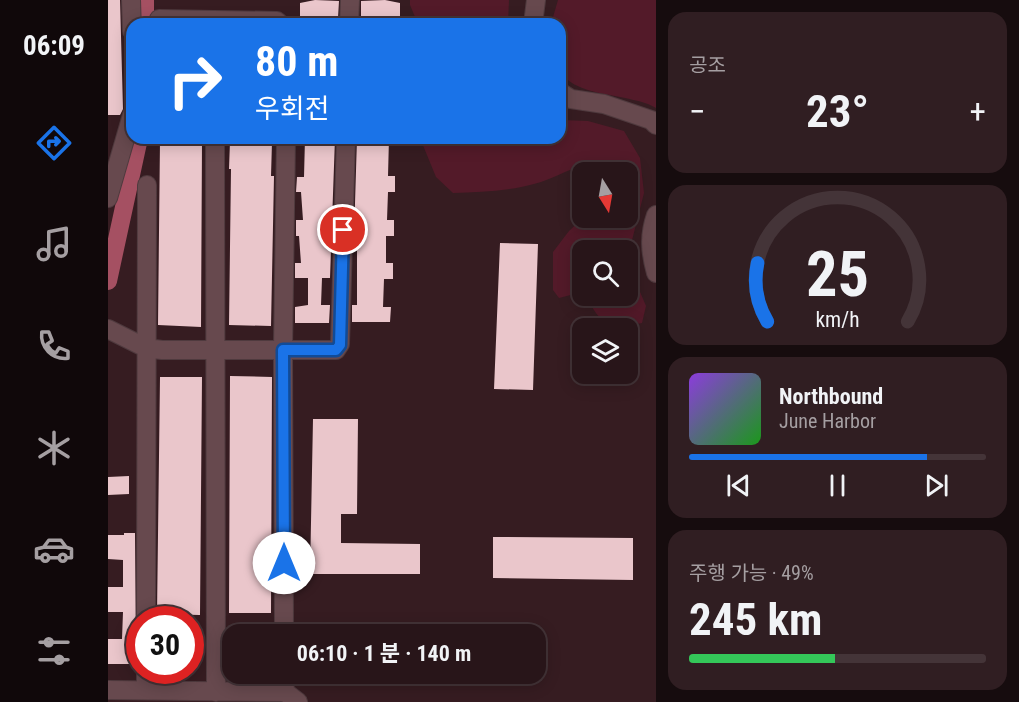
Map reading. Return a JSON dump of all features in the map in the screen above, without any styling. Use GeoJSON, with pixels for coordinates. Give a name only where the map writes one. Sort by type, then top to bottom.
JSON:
{"type":"FeatureCollection","features":[{"type":"Feature","properties":{"kind":"street"},"geometry":{"type":"LineString","coordinates":[[131,0],[132,18]]}},
{"type":"Feature","properties":{"kind":"street"},"geometry":{"type":"LineString","coordinates":[[349,18],[350,0]]}},
{"type":"Feature","properties":{"kind":"street"},"geometry":{"type":"LineString","coordinates":[[534,18],[536,0]]}},
{"type":"Feature","properties":{"kind":"street"},"geometry":{"type":"LineString","coordinates":[[566,96],[571,99],[604,104],[651,120],[656,124]]}},
{"type":"Feature","properties":{"kind":"street"},"geometry":{"type":"LineString","coordinates":[[108,198],[126,136]]}},
{"type":"Feature","properties":{"kind":"street"},"geometry":{"type":"LineString","coordinates":[[215,144],[216,692]]}},
{"type":"Feature","properties":{"kind":"street"},"geometry":{"type":"LineString","coordinates":[[284,624],[283,350],[286,144]]}},
{"type":"Feature","properties":{"kind":"street"},"geometry":{"type":"LineString","coordinates":[[108,329],[146,348],[162,350],[336,350],[340,345],[346,144]]}},
{"type":"Feature","properties":{"kind":"street"},"geometry":{"type":"LineString","coordinates":[[146,606],[147,185]]}},
{"type":"Feature","properties":{"kind":"street"},"geometry":{"type":"LineString","coordinates":[[656,215],[651,231],[651,255],[656,273]]}},
{"type":"Feature","properties":{"kind":"street"},"geometry":{"type":"LineString","coordinates":[[146,684],[146,690]]}},
{"type":"Feature","properties":{"kind":"street"},"geometry":{"type":"LineString","coordinates":[[108,690],[216,692],[291,697]]}},
{"type":"Feature","properties":{"kind":"shaded area"},"geometry":{"type":"Polygon","coordinates":[[[410,0],[509,0],[508,18],[415,18],[410,0]]]}},
{"type":"Feature","properties":{"kind":"shaded area"},"geometry":{"type":"Polygon","coordinates":[[[558,0],[656,0],[656,108],[646,103],[587,90],[566,78],[566,18],[553,18],[558,0]]]}},
{"type":"Feature","properties":{"kind":"shaded area"},"geometry":{"type":"Polygon","coordinates":[[[566,120],[588,121],[624,131],[640,158],[644,193],[638,217],[638,162],[572,162],[572,169],[541,182],[520,187],[453,193],[436,177],[422,144],[566,144],[566,120]]]}},
{"type":"Feature","properties":{"kind":"shaded area"},"geometry":{"type":"Polygon","coordinates":[[[572,228],[635,228],[632,240],[572,240],[572,295],[559,298],[553,290],[553,252],[572,228]]]}},
{"type":"Feature","properties":{"kind":"shaded area"},"geometry":{"type":"Polygon","coordinates":[[[638,287],[646,306],[642,323],[638,324],[638,318],[600,318],[592,306],[638,306],[638,287]]]}},
{"type":"Feature","properties":{"kind":"building"},"geometry":{"type":"Polygon","coordinates":[[[108,0],[120,0],[123,109],[120,115],[108,115],[108,0]]]}},
{"type":"Feature","properties":{"kind":"building"},"geometry":{"type":"Polygon","coordinates":[[[315,0],[339,1],[338,18],[300,18],[300,3],[315,0]]]}},
{"type":"Feature","properties":{"kind":"building"},"geometry":{"type":"Polygon","coordinates":[[[385,0],[400,3],[400,18],[361,18],[361,1],[385,0]]]}},
{"type":"Feature","properties":{"kind":"building"},"geometry":{"type":"Polygon","coordinates":[[[160,144],[202,144],[201,327],[158,325],[160,144]]]}},
{"type":"Feature","properties":{"kind":"building"},"geometry":{"type":"Polygon","coordinates":[[[230,144],[272,144],[271,176],[274,176],[271,326],[229,325],[231,169],[229,169],[230,144]]]}},
{"type":"Feature","properties":{"kind":"building"},"geometry":{"type":"Polygon","coordinates":[[[305,144],[335,144],[330,278],[322,278],[321,305],[330,305],[329,323],[295,323],[295,307],[308,305],[308,278],[295,278],[295,263],[301,263],[299,236],[296,236],[296,220],[303,220],[301,192],[296,192],[297,177],[304,177],[305,144]]]}},
{"type":"Feature","properties":{"kind":"building"},"geometry":{"type":"Polygon","coordinates":[[[357,144],[389,144],[388,176],[395,176],[395,192],[388,192],[387,220],[394,220],[394,236],[386,236],[386,263],[393,263],[393,279],[384,279],[383,307],[391,307],[390,322],[352,322],[352,305],[357,305],[357,236],[354,236],[357,144]]]}},
{"type":"Feature","properties":{"kind":"building"},"geometry":{"type":"Polygon","coordinates":[[[500,243],[538,244],[533,390],[494,389],[500,243]]]}},
{"type":"Feature","properties":{"kind":"building"},"geometry":{"type":"Polygon","coordinates":[[[230,376],[272,377],[271,613],[229,613],[230,376]]]}},
{"type":"Feature","properties":{"kind":"building"},"geometry":{"type":"Polygon","coordinates":[[[160,377],[202,377],[200,606],[157,606],[160,377]]]}},
{"type":"Feature","properties":{"kind":"building"},"geometry":{"type":"Polygon","coordinates":[[[313,419],[358,419],[357,514],[341,514],[341,543],[420,544],[420,574],[310,574],[313,419]]]}},
{"type":"Feature","properties":{"kind":"building"},"geometry":{"type":"Polygon","coordinates":[[[129,476],[129,494],[108,495],[108,477],[129,476]]]}},
{"type":"Feature","properties":{"kind":"building"},"geometry":{"type":"Polygon","coordinates":[[[124,533],[135,533],[136,606],[126,606],[126,664],[108,664],[108,639],[122,639],[123,612],[108,612],[108,587],[123,587],[123,560],[108,559],[108,535],[124,535],[124,533]]]}},
{"type":"Feature","properties":{"kind":"building"},"geometry":{"type":"Polygon","coordinates":[[[493,537],[633,538],[633,580],[493,578],[493,537]]]}},
{"type":"Feature","properties":{"kind":"waterway"},"geometry":{"type":"LineString","coordinates":[[145,0],[145,18]]}},
{"type":"Feature","properties":{"kind":"waterway"},"geometry":{"type":"LineString","coordinates":[[108,281],[138,144]]}},
{"type":"Feature","properties":{"kind":"route"},"geometry":{"type":"LineString","coordinates":[[284,563],[283,350],[336,350],[340,345],[343,230]]}}]}
